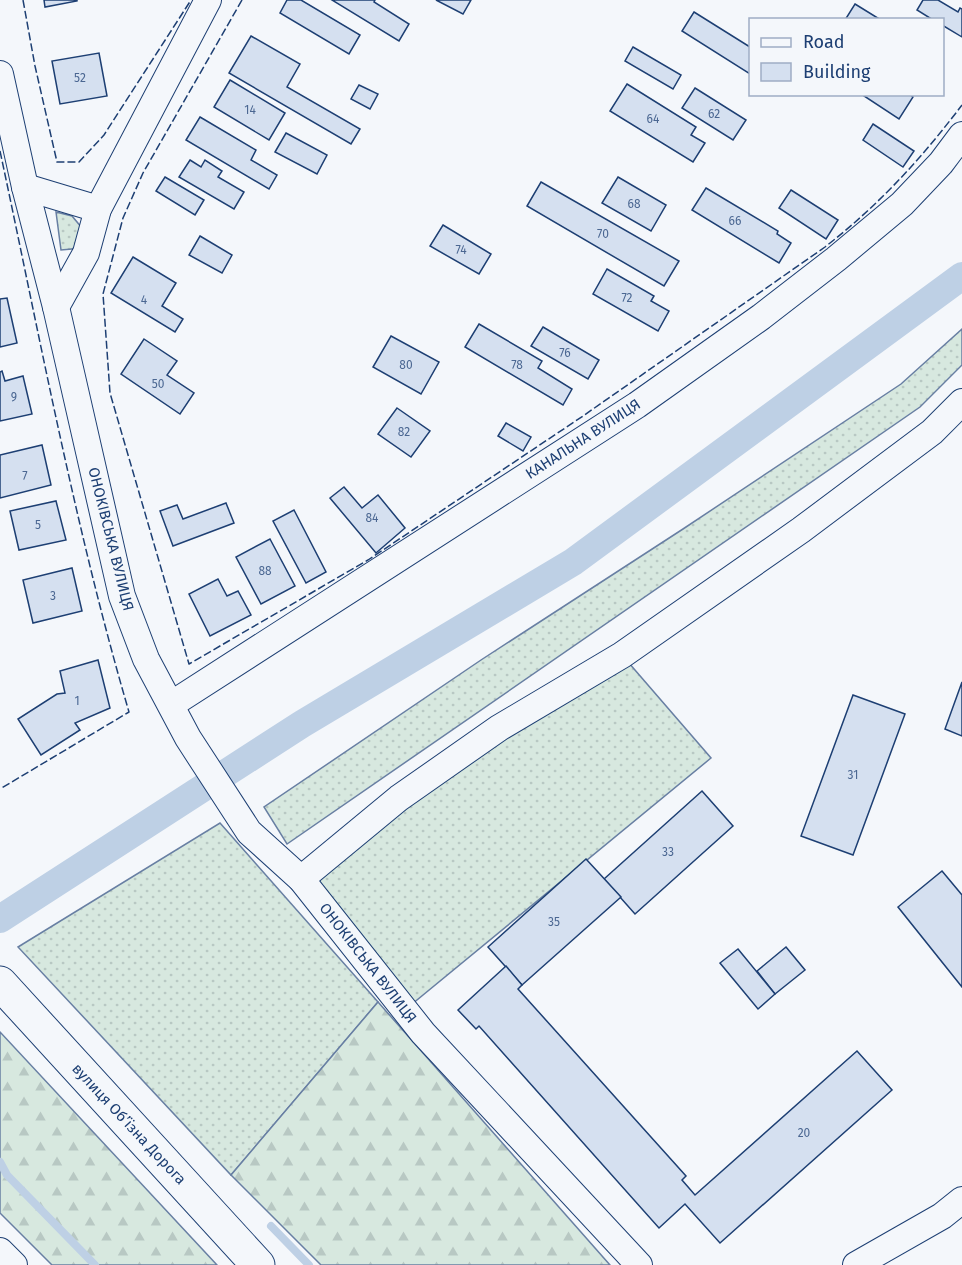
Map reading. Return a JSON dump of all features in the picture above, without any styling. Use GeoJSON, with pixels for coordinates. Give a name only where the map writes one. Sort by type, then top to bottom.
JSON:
{"type":"FeatureCollection","features":[{"type":"Feature","properties":{"kind":"highway","name":"вулиця Обʼїзна Дорога"},"geometry":{"type":"LineString","coordinates":[[10,995],[258,1265]]}},
{"type":"Feature","properties":{"kind":"street"},"geometry":{"type":"LineString","coordinates":[[56,307],[86,253],[98,208],[208,0]]}},
{"type":"Feature","properties":{"kind":"street","name":"ОНОКІВСЬКА ВУЛИЦЯ"},"geometry":{"type":"LineString","coordinates":[[0,74],[122,596],[146,659],[172,704],[188,738],[249,832],[301,879],[423,1033],[639,1265]]}},
{"type":"Feature","properties":{"kind":"street","name":"КАНАЛЬНА ВУЛИЦЯ"},"geometry":{"type":"LineString","coordinates":[[172,704],[637,405],[761,317],[836,260],[902,204],[941,163],[962,135]]}},
{"type":"Feature","properties":{"kind":"street"},"geometry":{"type":"LineString","coordinates":[[25,187],[98,208]]}},
{"type":"Feature","properties":{"kind":"street"},"geometry":{"type":"LineString","coordinates":[[301,879],[399,798],[490,734],[622,655],[801,530],[932,432],[962,402]]}},
{"type":"Feature","properties":{"kind":"street"},"geometry":{"type":"LineString","coordinates":[[856,1265],[942,1216],[962,1200]]}},
{"type":"Feature","properties":{"kind":"street"},"geometry":{"type":"LineString","coordinates":[[0,1251],[14,1265]]}},
{"type":"Feature","properties":{"kind":"green space"},"geometry":{"type":"Polygon","coordinates":[[[56,212],[72,216],[82,228],[78,245],[72,249],[61,250],[56,212]]]}},
{"type":"Feature","properties":{"kind":"green space"},"geometry":{"type":"Polygon","coordinates":[[[962,329],[962,365],[920,407],[287,844],[264,807],[481,660],[901,384],[962,329]]]}},
{"type":"Feature","properties":{"kind":"green space"},"geometry":{"type":"Polygon","coordinates":[[[622,655],[711,758],[406,1009],[301,879],[622,655]]]}},
{"type":"Feature","properties":{"kind":"green space"},"geometry":{"type":"Polygon","coordinates":[[[220,823],[378,1002],[231,1175],[18,947],[220,823]]]}},
{"type":"Feature","properties":{"kind":"green space"},"geometry":{"type":"Polygon","coordinates":[[[378,1002],[610,1265],[321,1265],[231,1175],[378,1002]]]}},
{"type":"Feature","properties":{"kind":"green space"},"geometry":{"type":"Polygon","coordinates":[[[0,1032],[217,1265],[52,1265],[0,1213],[0,1032]]]}},
{"type":"Feature","properties":{"kind":"building"},"geometry":{"type":"Polygon","coordinates":[[[44,0],[77,0],[77,1],[45,7],[44,0]]]}},
{"type":"Feature","properties":{"kind":"building"},"geometry":{"type":"Polygon","coordinates":[[[287,0],[301,0],[360,35],[349,54],[280,13],[287,0]]]}},
{"type":"Feature","properties":{"kind":"building"},"geometry":{"type":"Polygon","coordinates":[[[332,0],[375,0],[374,2],[409,24],[399,41],[332,0]]]}},
{"type":"Feature","properties":{"kind":"building"},"geometry":{"type":"Polygon","coordinates":[[[436,0],[471,0],[463,14],[436,0]]]}},
{"type":"Feature","properties":{"kind":"building"},"geometry":{"type":"Polygon","coordinates":[[[923,0],[938,0],[958,12],[960,8],[962,9],[962,37],[944,26],[944,18],[930,18],[917,10],[923,0]]]}},
{"type":"Feature","properties":{"kind":"building"},"geometry":{"type":"Polygon","coordinates":[[[855,4],[878,18],[846,18],[855,4]]]}},
{"type":"Feature","properties":{"kind":"building"},"geometry":{"type":"Polygon","coordinates":[[[694,12],[749,46],[749,73],[682,31],[694,12]]]}},
{"type":"Feature","properties":{"kind":"building"},"geometry":{"type":"Polygon","coordinates":[[[251,36],[300,64],[287,87],[360,129],[351,144],[229,73],[251,36]]]}},
{"type":"Feature","properties":{"kind":"building"},"geometry":{"type":"Polygon","coordinates":[[[633,47],[681,75],[673,89],[625,61],[633,47]]]}},
{"type":"Feature","properties":{"kind":"building"},"geometry":{"type":"Polygon","coordinates":[[[99,53],[107,96],[60,104],[52,61],[99,53]]]}},
{"type":"Feature","properties":{"kind":"building"},"geometry":{"type":"Polygon","coordinates":[[[230,80],[285,113],[269,140],[214,107],[230,80]]]}},
{"type":"Feature","properties":{"kind":"building"},"geometry":{"type":"Polygon","coordinates":[[[627,84],[696,127],[691,135],[705,143],[693,162],[610,111],[627,84]]]}},
{"type":"Feature","properties":{"kind":"building"},"geometry":{"type":"Polygon","coordinates":[[[359,85],[378,94],[370,109],[351,99],[359,85]]]}},
{"type":"Feature","properties":{"kind":"building"},"geometry":{"type":"Polygon","coordinates":[[[695,88],[746,120],[733,140],[682,108],[695,88]]]}},
{"type":"Feature","properties":{"kind":"building"},"geometry":{"type":"Polygon","coordinates":[[[864,96],[912,96],[899,119],[864,96]]]}},
{"type":"Feature","properties":{"kind":"building"},"geometry":{"type":"Polygon","coordinates":[[[200,117],[256,150],[251,160],[277,175],[269,189],[186,140],[200,117]]]}},
{"type":"Feature","properties":{"kind":"building"},"geometry":{"type":"Polygon","coordinates":[[[873,124],[914,151],[903,167],[863,140],[873,124]]]}},
{"type":"Feature","properties":{"kind":"building"},"geometry":{"type":"Polygon","coordinates":[[[286,133],[327,155],[317,174],[275,152],[286,133]]]}},
{"type":"Feature","properties":{"kind":"building"},"geometry":{"type":"Polygon","coordinates":[[[190,160],[201,167],[205,160],[222,171],[218,177],[244,192],[234,209],[179,177],[190,160]]]}},
{"type":"Feature","properties":{"kind":"building"},"geometry":{"type":"Polygon","coordinates":[[[165,177],[204,200],[195,215],[156,191],[165,177]]]}},
{"type":"Feature","properties":{"kind":"building"},"geometry":{"type":"Polygon","coordinates":[[[618,177],[666,205],[651,231],[602,203],[618,177]]]}},
{"type":"Feature","properties":{"kind":"building"},"geometry":{"type":"Polygon","coordinates":[[[541,182],[679,261],[664,286],[527,206],[541,182]]]}},
{"type":"Feature","properties":{"kind":"building"},"geometry":{"type":"Polygon","coordinates":[[[706,188],[778,231],[777,234],[791,243],[779,263],[692,210],[706,188]]]}},
{"type":"Feature","properties":{"kind":"building"},"geometry":{"type":"Polygon","coordinates":[[[791,190],[838,220],[826,239],[779,208],[791,190]]]}},
{"type":"Feature","properties":{"kind":"building"},"geometry":{"type":"Polygon","coordinates":[[[443,225],[491,254],[479,274],[430,246],[443,225]]]}},
{"type":"Feature","properties":{"kind":"building"},"geometry":{"type":"Polygon","coordinates":[[[200,236],[232,255],[222,273],[189,255],[200,236]]]}},
{"type":"Feature","properties":{"kind":"building"},"geometry":{"type":"Polygon","coordinates":[[[133,257],[176,283],[162,306],[183,319],[175,332],[111,293],[133,257]]]}},
{"type":"Feature","properties":{"kind":"building"},"geometry":{"type":"Polygon","coordinates":[[[607,269],[654,296],[651,301],[669,311],[658,331],[593,294],[607,269]]]}},
{"type":"Feature","properties":{"kind":"building"},"geometry":{"type":"Polygon","coordinates":[[[7,298],[17,343],[0,347],[0,299],[7,298]]]}},
{"type":"Feature","properties":{"kind":"building"},"geometry":{"type":"Polygon","coordinates":[[[479,324],[542,361],[538,368],[572,389],[563,405],[465,347],[479,324]]]}},
{"type":"Feature","properties":{"kind":"building"},"geometry":{"type":"Polygon","coordinates":[[[543,327],[599,360],[588,379],[531,346],[543,327]]]}},
{"type":"Feature","properties":{"kind":"building"},"geometry":{"type":"Polygon","coordinates":[[[391,336],[439,362],[421,394],[373,367],[391,336]]]}},
{"type":"Feature","properties":{"kind":"building"},"geometry":{"type":"Polygon","coordinates":[[[144,339],[177,361],[167,375],[194,393],[180,414],[121,374],[144,339]]]}},
{"type":"Feature","properties":{"kind":"building"},"geometry":{"type":"Polygon","coordinates":[[[2,371],[5,381],[23,376],[32,414],[0,421],[0,372],[2,371]]]}},
{"type":"Feature","properties":{"kind":"building"},"geometry":{"type":"Polygon","coordinates":[[[397,408],[430,431],[411,457],[378,434],[397,408]]]}},
{"type":"Feature","properties":{"kind":"building"},"geometry":{"type":"Polygon","coordinates":[[[506,423],[531,437],[523,451],[498,436],[506,423]]]}},
{"type":"Feature","properties":{"kind":"building"},"geometry":{"type":"Polygon","coordinates":[[[42,445],[51,485],[0,498],[0,455],[42,445]]]}},
{"type":"Feature","properties":{"kind":"building"},"geometry":{"type":"Polygon","coordinates":[[[344,487],[362,508],[378,495],[405,528],[376,553],[330,498],[344,487]]]}},
{"type":"Feature","properties":{"kind":"building"},"geometry":{"type":"Polygon","coordinates":[[[56,501],[66,540],[19,550],[10,511],[56,501]]]}},
{"type":"Feature","properties":{"kind":"building"},"geometry":{"type":"Polygon","coordinates":[[[226,503],[234,523],[173,546],[160,511],[177,505],[183,519],[226,503]]]}},
{"type":"Feature","properties":{"kind":"building"},"geometry":{"type":"Polygon","coordinates":[[[294,510],[326,572],[306,583],[273,521],[294,510]]]}},
{"type":"Feature","properties":{"kind":"building"},"geometry":{"type":"Polygon","coordinates":[[[270,539],[295,586],[261,604],[236,557],[270,539]]]}},
{"type":"Feature","properties":{"kind":"building"},"geometry":{"type":"Polygon","coordinates":[[[72,568],[82,611],[33,623],[23,580],[72,568]]]}},
{"type":"Feature","properties":{"kind":"building"},"geometry":{"type":"Polygon","coordinates":[[[218,579],[227,596],[238,591],[251,615],[210,636],[189,594],[218,579]]]}},
{"type":"Feature","properties":{"kind":"building"},"geometry":{"type":"Polygon","coordinates":[[[98,660],[110,708],[75,723],[80,730],[41,755],[18,719],[57,694],[65,693],[60,671],[98,660]]]}},
{"type":"Feature","properties":{"kind":"building"},"geometry":{"type":"Polygon","coordinates":[[[962,682],[962,736],[945,729],[962,682]]]}},
{"type":"Feature","properties":{"kind":"building"},"geometry":{"type":"Polygon","coordinates":[[[853,695],[905,714],[853,855],[801,836],[853,695]]]}},
{"type":"Feature","properties":{"kind":"building"},"geometry":{"type":"Polygon","coordinates":[[[702,791],[733,826],[635,914],[604,879],[702,791]]]}},
{"type":"Feature","properties":{"kind":"building"},"geometry":{"type":"Polygon","coordinates":[[[586,859],[621,897],[522,985],[488,947],[586,859]]]}},
{"type":"Feature","properties":{"kind":"building"},"geometry":{"type":"Polygon","coordinates":[[[942,871],[962,895],[962,987],[898,907],[942,871]]]}},
{"type":"Feature","properties":{"kind":"building"},"geometry":{"type":"Polygon","coordinates":[[[786,947],[805,970],[775,994],[757,971],[786,947]]]}},
{"type":"Feature","properties":{"kind":"building"},"geometry":{"type":"Polygon","coordinates":[[[738,949],[775,994],[758,1009],[720,963],[738,949]]]}},
{"type":"Feature","properties":{"kind":"building"},"geometry":{"type":"Polygon","coordinates":[[[506,966],[522,985],[518,989],[686,1176],[682,1180],[695,1195],[857,1051],[892,1090],[720,1243],[685,1204],[659,1228],[479,1026],[476,1029],[458,1010],[506,966]]]}},
{"type":"Feature","properties":{"kind":"waterway"},"geometry":{"type":"LineString","coordinates":[[0,919],[302,724],[573,562],[962,276]]}},
{"type":"Feature","properties":{"kind":"waterway"},"geometry":{"type":"LineString","coordinates":[[0,1162],[7,1175],[95,1265]]}},
{"type":"Feature","properties":{"kind":"waterway"},"geometry":{"type":"LineString","coordinates":[[271,1226],[309,1265]]}},
{"type":"Feature","properties":{"kind":"fence"},"geometry":{"type":"LineString","coordinates":[[23,0],[35,66],[57,162],[79,162],[104,135],[191,0]]}},
{"type":"Feature","properties":{"kind":"fence"},"geometry":{"type":"LineString","coordinates":[[242,0],[143,173],[123,218],[103,294],[110,393],[189,664],[368,560],[583,416],[825,247],[863,215],[898,180],[962,105]]}},
{"type":"Feature","properties":{"kind":"fence"},"geometry":{"type":"LineString","coordinates":[[0,151],[75,503],[129,712],[0,789]]}}]}
